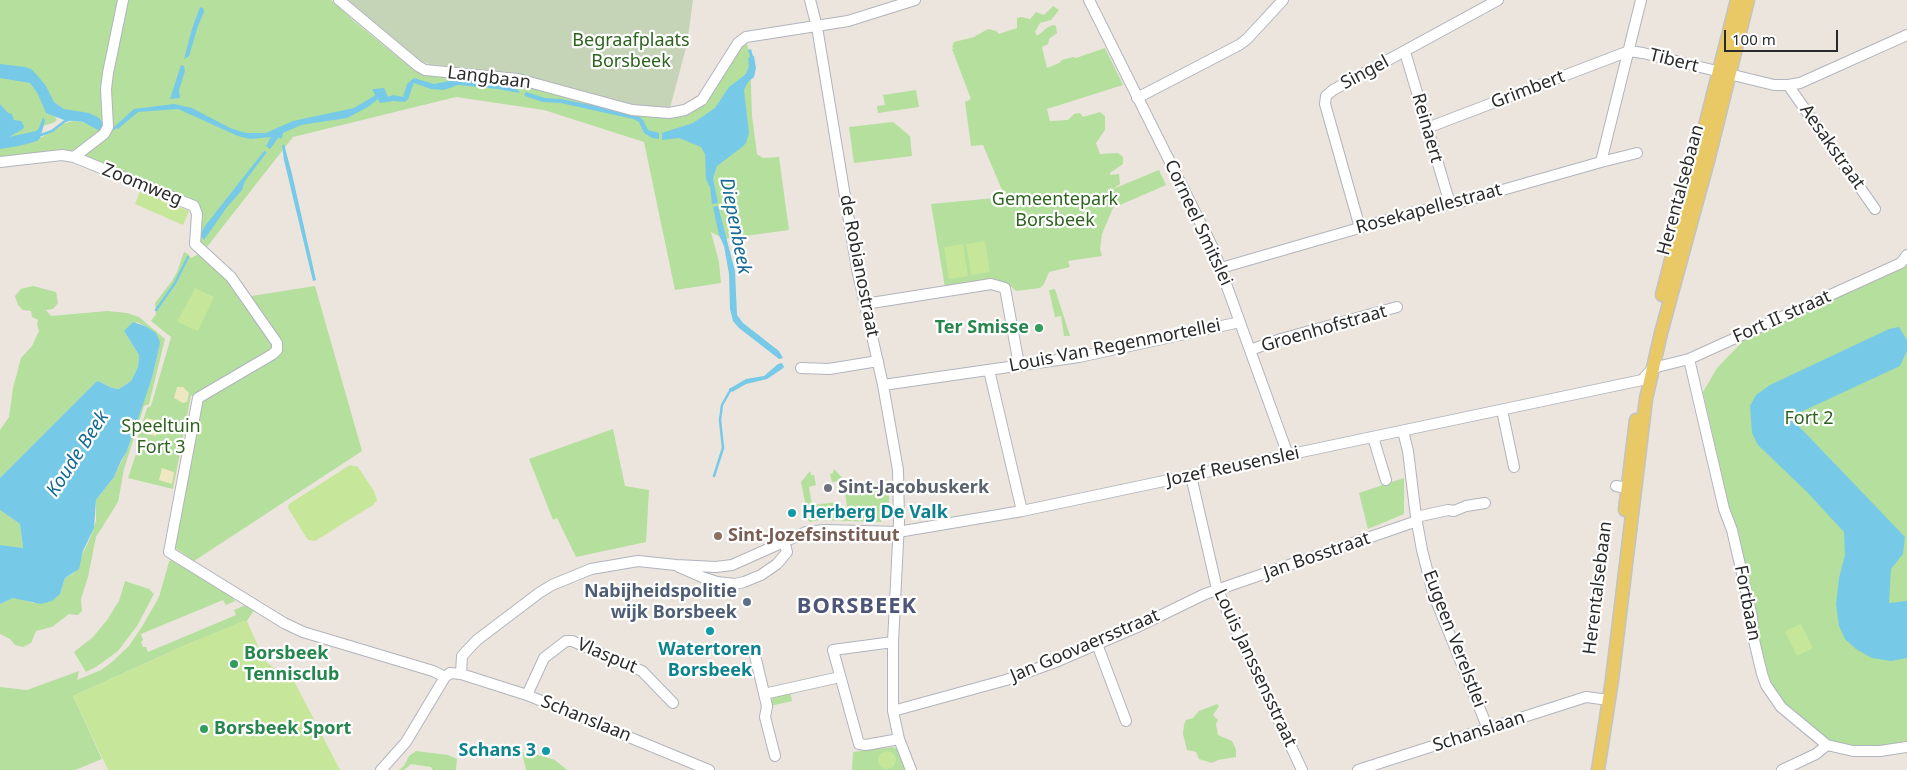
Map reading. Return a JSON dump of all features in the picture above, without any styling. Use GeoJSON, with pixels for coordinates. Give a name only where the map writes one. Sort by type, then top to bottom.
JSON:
{"type":"FeatureCollection","features":[{"type":"Feature","properties":{"kind":"main road","name":"Herentalsebaan"},"geometry":{"type":"LineString","coordinates":[[1724,73],[1737,0]]}},
{"type":"Feature","properties":{"kind":"main road","name":"Herentalsebaan"},"geometry":{"type":"LineString","coordinates":[[1598,770],[1622,487],[1645,384],[1690,204],[1724,73],[1748,0]]}},
{"type":"Feature","properties":{"kind":"main road","name":"Herentalsebaan"},"geometry":{"type":"LineString","coordinates":[[1590,770],[1605,700],[1645,384],[1653,368],[1690,204]]}},
{"type":"Feature","properties":{"kind":"street"},"geometry":{"type":"LineString","coordinates":[[74,156],[106,130],[106,88],[123,0]]}},
{"type":"Feature","properties":{"kind":"street","name":"Langbaan"},"geometry":{"type":"LineString","coordinates":[[339,0],[425,70],[518,79],[632,110],[672,113],[690,108],[702,100],[741,39],[750,36],[817,27]]}},
{"type":"Feature","properties":{"kind":"street","name":"de Robianostraat"},"geometry":{"type":"LineString","coordinates":[[810,0],[817,27],[857,269],[883,385],[898,470],[898,532],[892,711],[899,739],[911,770]]}},
{"type":"Feature","properties":{"kind":"street"},"geometry":{"type":"LineString","coordinates":[[817,27],[848,22],[915,0]]}},
{"type":"Feature","properties":{"kind":"street","name":"Corneel Smitslei"},"geometry":{"type":"LineString","coordinates":[[1089,0],[1213,248],[1288,455]]}},
{"type":"Feature","properties":{"kind":"street"},"geometry":{"type":"LineString","coordinates":[[1137,98],[1239,45],[1283,0]]}},
{"type":"Feature","properties":{"kind":"street","name":"Singel"},"geometry":{"type":"LineString","coordinates":[[1360,228],[1324,104],[1326,96],[1332,90],[1498,0]]}},
{"type":"Feature","properties":{"kind":"street"},"geometry":{"type":"LineString","coordinates":[[1601,162],[1641,0]]}},
{"type":"Feature","properties":{"kind":"street"},"geometry":{"type":"LineString","coordinates":[[1788,85],[1800,83],[1907,35]]}},
{"type":"Feature","properties":{"kind":"street","name":"Tibert"},"geometry":{"type":"LineString","coordinates":[[1629,51],[1643,52],[1774,85],[1788,85]]}},
{"type":"Feature","properties":{"kind":"street","name":"Grimbert"},"geometry":{"type":"LineString","coordinates":[[1427,128],[1629,51]]}},
{"type":"Feature","properties":{"kind":"street","name":"Reinaert"},"geometry":{"type":"LineString","coordinates":[[1405,52],[1450,204]]}},
{"type":"Feature","properties":{"kind":"street","name":"Aesakstraat"},"geometry":{"type":"LineString","coordinates":[[1788,85],[1875,209]]}},
{"type":"Feature","properties":{"kind":"street","name":"Rosekapellestraat"},"geometry":{"type":"LineString","coordinates":[[1221,268],[1411,213],[1637,153]]}},
{"type":"Feature","properties":{"kind":"street","name":"Zoomweg"},"geometry":{"type":"LineString","coordinates":[[0,162],[62,155],[74,156],[194,206],[198,214],[195,244],[231,277],[277,343],[277,350],[273,354],[198,398],[169,552],[284,623],[303,632],[433,671],[445,677]]}},
{"type":"Feature","properties":{"kind":"street","name":"Fort II straat"},"geometry":{"type":"LineString","coordinates":[[1653,368],[1689,359],[1901,263],[1907,255]]}},
{"type":"Feature","properties":{"kind":"street"},"geometry":{"type":"LineString","coordinates":[[865,304],[992,284],[1005,288],[1019,365]]}},
{"type":"Feature","properties":{"kind":"street","name":"Groenhofstraat"},"geometry":{"type":"LineString","coordinates":[[1250,350],[1281,339],[1397,307]]}},
{"type":"Feature","properties":{"kind":"street","name":"Louis Van Regenmortellei"},"geometry":{"type":"LineString","coordinates":[[883,385],[1079,357],[1240,322]]}},
{"type":"Feature","properties":{"kind":"street","name":"Fortbaan"},"geometry":{"type":"LineString","coordinates":[[1689,359],[1724,508],[1732,530],[1752,617],[1753,636],[1762,674],[1772,696],[1827,745],[1853,751],[1880,751],[1907,747]]}},
{"type":"Feature","properties":{"kind":"street"},"geometry":{"type":"LineString","coordinates":[[801,368],[829,369],[878,361]]}},
{"type":"Feature","properties":{"kind":"street"},"geometry":{"type":"LineString","coordinates":[[989,370],[1022,511]]}},
{"type":"Feature","properties":{"kind":"street","name":"Jozef Reusenslei"},"geometry":{"type":"LineString","coordinates":[[676,565],[716,567],[732,565],[747,560],[806,532],[824,530],[898,532],[1022,511],[1502,410],[1645,384]]}},
{"type":"Feature","properties":{"kind":"street"},"geometry":{"type":"LineString","coordinates":[[1502,410],[1514,467]]}},
{"type":"Feature","properties":{"kind":"street","name":"Eugeen Verelstlei"},"geometry":{"type":"LineString","coordinates":[[1403,431],[1408,451],[1416,519],[1433,593],[1488,729]]}},
{"type":"Feature","properties":{"kind":"street"},"geometry":{"type":"LineString","coordinates":[[1373,437],[1386,480]]}},
{"type":"Feature","properties":{"kind":"street","name":"Louis Janssensstraat"},"geometry":{"type":"LineString","coordinates":[[1191,476],[1218,589],[1302,770]]}},
{"type":"Feature","properties":{"kind":"street","name":"Jan Bosstraat"},"geometry":{"type":"LineString","coordinates":[[1218,589],[1416,519],[1448,510],[1454,511],[1466,506],[1485,503]]}},
{"type":"Feature","properties":{"kind":"street"},"geometry":{"type":"LineString","coordinates":[[381,770],[406,742],[445,677],[450,673],[461,674],[462,658],[469,648],[552,585],[591,569],[626,562],[648,561],[676,565],[717,582],[735,584],[761,576],[777,564],[787,552],[784,541]]}},
{"type":"Feature","properties":{"kind":"street","name":"Jan Goovaersstraat"},"geometry":{"type":"LineString","coordinates":[[892,711],[1006,680],[1058,662],[1218,589]]}},
{"type":"Feature","properties":{"kind":"street","name":"Vlasput"},"geometry":{"type":"LineString","coordinates":[[527,695],[544,658],[566,641],[572,641],[642,671],[673,703]]}},
{"type":"Feature","properties":{"kind":"street"},"geometry":{"type":"LineString","coordinates":[[893,642],[833,650],[859,744],[866,745],[899,739]]}},
{"type":"Feature","properties":{"kind":"street"},"geometry":{"type":"LineString","coordinates":[[1097,644],[1126,721]]}},
{"type":"Feature","properties":{"kind":"street"},"geometry":{"type":"LineString","coordinates":[[754,651],[767,706],[765,717],[775,756]]}},
{"type":"Feature","properties":{"kind":"street","name":"Schanslaan"},"geometry":{"type":"LineString","coordinates":[[461,674],[527,695],[709,770]]}},
{"type":"Feature","properties":{"kind":"street"},"geometry":{"type":"LineString","coordinates":[[764,694],[840,677]]}},
{"type":"Feature","properties":{"kind":"street","name":"Schanslaan"},"geometry":{"type":"LineString","coordinates":[[1358,770],[1586,697],[1605,700]]}},
{"type":"Feature","properties":{"kind":"street"},"geometry":{"type":"LineString","coordinates":[[1782,770],[1816,754],[1827,745]]}},
{"type":"Feature","properties":{"kind":"green space","name":"Speeltuin Fort 3"},"geometry":{"type":"Polygon","coordinates":[[[0,0],[331,0],[415,71],[429,64],[517,73],[629,104],[670,108],[668,116],[692,110],[746,42],[750,53],[752,116],[757,154],[763,158],[779,157],[789,230],[724,239],[711,232],[719,262],[721,283],[675,290],[644,142],[544,110],[456,97],[293,137],[203,252],[245,297],[315,286],[362,451],[194,561],[171,545],[198,398],[191,395],[173,489],[128,478],[139,445],[137,440],[147,408],[151,406],[171,337],[151,321],[156,314],[155,303],[172,281],[184,252],[191,258],[202,252],[195,244],[193,206],[74,157],[0,159],[0,0]],[[54,102],[57,120],[42,126],[33,134],[9,139],[12,144],[42,137],[62,124],[73,121],[88,123],[99,129],[100,131],[97,136],[72,151],[74,156],[104,133],[117,128],[64,109],[54,102]]]}},
{"type":"Feature","properties":{"kind":"green space","name":"Begraafplaats Borsbeek"},"geometry":{"type":"Polygon","coordinates":[[[348,0],[693,0],[687,44],[670,108],[629,104],[517,73],[429,64],[421,61],[348,0]]]}},
{"type":"Feature","properties":{"kind":"green space","name":"Gemeentepark Borsbeek"},"geometry":{"type":"Polygon","coordinates":[[[1053,6],[1059,10],[1051,20],[1040,23],[1035,32],[1037,36],[1048,27],[1056,26],[1057,33],[1049,39],[1048,44],[1042,47],[1047,68],[1062,60],[1076,58],[1105,48],[1123,85],[1047,109],[1050,121],[1068,120],[1074,114],[1080,113],[1083,117],[1100,112],[1105,116],[1105,130],[1096,143],[1100,154],[1118,153],[1123,157],[1123,164],[1110,173],[1110,175],[1119,174],[1120,184],[1113,189],[1159,170],[1166,185],[1113,208],[1102,234],[1100,249],[1102,256],[1068,261],[1070,267],[1049,272],[1044,284],[1040,288],[1016,291],[1007,283],[994,280],[945,288],[931,204],[1005,197],[983,145],[971,146],[965,102],[971,99],[952,49],[954,48],[952,47],[954,42],[974,37],[988,29],[999,34],[1017,28],[1017,18],[1030,19],[1036,12],[1044,15],[1053,6]]]}},
{"type":"Feature","properties":{"kind":"green space"},"geometry":{"type":"Polygon","coordinates":[[[916,90],[919,107],[878,113],[877,106],[885,105],[883,95],[916,90]]]}},
{"type":"Feature","properties":{"kind":"green space"},"geometry":{"type":"Polygon","coordinates":[[[893,122],[910,136],[912,156],[854,163],[849,127],[893,122]]]}},
{"type":"Feature","properties":{"kind":"green space"},"geometry":{"type":"Polygon","coordinates":[[[140,191],[189,211],[183,225],[135,204],[140,191]]]}},
{"type":"Feature","properties":{"kind":"green space"},"geometry":{"type":"Polygon","coordinates":[[[985,241],[990,272],[971,275],[966,244],[985,241]]]}},
{"type":"Feature","properties":{"kind":"green space"},"geometry":{"type":"Polygon","coordinates":[[[963,244],[968,276],[949,279],[944,247],[963,244]]]}},
{"type":"Feature","properties":{"kind":"green space","name":"Fort 2"},"geometry":{"type":"Polygon","coordinates":[[[1907,259],[1907,741],[1880,746],[1853,746],[1829,741],[1785,703],[1770,682],[1758,635],[1757,616],[1737,528],[1729,507],[1703,392],[1717,368],[1743,341],[1898,270],[1907,259]]]}},
{"type":"Feature","properties":{"kind":"green space"},"geometry":{"type":"Polygon","coordinates":[[[33,286],[56,292],[58,303],[53,309],[46,310],[51,316],[107,311],[127,313],[139,317],[165,339],[149,404],[144,406],[124,469],[118,502],[96,537],[88,577],[81,599],[82,611],[78,615],[69,614],[52,627],[36,631],[31,643],[23,647],[15,645],[10,639],[0,634],[0,604],[13,598],[33,603],[60,594],[65,578],[74,573],[96,521],[96,500],[114,477],[129,446],[152,378],[159,348],[159,344],[150,330],[137,322],[124,331],[139,355],[138,367],[131,381],[119,389],[112,388],[98,381],[96,382],[0,478],[0,430],[9,417],[13,388],[21,358],[32,346],[39,331],[38,320],[32,317],[31,311],[23,310],[18,305],[15,296],[21,289],[33,286]]]}},
{"type":"Feature","properties":{"kind":"green space"},"geometry":{"type":"Polygon","coordinates":[[[195,288],[214,297],[198,331],[177,322],[195,288]]]}},
{"type":"Feature","properties":{"kind":"green space"},"geometry":{"type":"Polygon","coordinates":[[[1055,289],[1070,336],[1064,336],[1061,316],[1055,317],[1049,290],[1055,289]]]}},
{"type":"Feature","properties":{"kind":"green space"},"geometry":{"type":"Polygon","coordinates":[[[613,429],[625,486],[649,490],[646,542],[576,557],[557,518],[553,520],[529,459],[613,429]]]}},
{"type":"Feature","properties":{"kind":"green space"},"geometry":{"type":"Polygon","coordinates":[[[350,465],[358,467],[374,491],[377,500],[373,505],[315,541],[308,540],[288,508],[289,504],[350,465]]]}},
{"type":"Feature","properties":{"kind":"green space"},"geometry":{"type":"Polygon","coordinates":[[[834,469],[852,488],[889,482],[889,514],[883,515],[881,522],[819,520],[809,522],[801,482],[810,471],[811,475],[814,475],[816,485],[809,487],[812,505],[838,502],[839,509],[847,507],[845,492],[841,493],[839,481],[832,482],[830,474],[833,473],[834,469]]]}},
{"type":"Feature","properties":{"kind":"green space"},"geometry":{"type":"Polygon","coordinates":[[[1404,478],[1404,514],[1368,529],[1359,493],[1404,478]]]}},
{"type":"Feature","properties":{"kind":"green space"},"geometry":{"type":"Polygon","coordinates":[[[0,510],[20,524],[23,549],[0,545],[0,510]]]}},
{"type":"Feature","properties":{"kind":"green space"},"geometry":{"type":"Polygon","coordinates":[[[171,560],[231,596],[235,601],[226,605],[223,600],[141,634],[143,640],[141,642],[148,652],[236,615],[234,610],[246,605],[254,610],[247,621],[190,643],[73,696],[102,759],[75,770],[0,770],[0,687],[27,690],[79,671],[77,680],[101,670],[112,662],[129,646],[143,625],[159,597],[171,560]]]}},
{"type":"Feature","properties":{"kind":"green space"},"geometry":{"type":"Polygon","coordinates":[[[125,581],[149,589],[154,594],[137,626],[118,651],[86,672],[74,652],[93,637],[107,620],[119,601],[125,581]]]}},
{"type":"Feature","properties":{"kind":"green space","name":"Borsbeek Sport"},"geometry":{"type":"Polygon","coordinates":[[[243,621],[247,621],[264,660],[274,668],[284,669],[291,675],[340,770],[108,770],[73,696],[243,621]]]}},
{"type":"Feature","properties":{"kind":"green space"},"geometry":{"type":"Polygon","coordinates":[[[1801,624],[1813,648],[1797,656],[1785,631],[1801,624]]]}},
{"type":"Feature","properties":{"kind":"green space"},"geometry":{"type":"Polygon","coordinates":[[[790,691],[792,701],[770,706],[773,697],[790,691]]]}},
{"type":"Feature","properties":{"kind":"green space"},"geometry":{"type":"Polygon","coordinates":[[[1217,704],[1219,706],[1213,715],[1218,720],[1216,724],[1218,735],[1232,741],[1236,750],[1236,757],[1212,763],[1199,759],[1196,752],[1187,750],[1183,734],[1186,720],[1193,718],[1199,711],[1217,704]]]}},
{"type":"Feature","properties":{"kind":"green space"},"geometry":{"type":"Polygon","coordinates":[[[893,747],[897,749],[907,770],[852,770],[853,752],[893,747]]]}},
{"type":"Feature","properties":{"kind":"green space"},"geometry":{"type":"Polygon","coordinates":[[[416,751],[448,755],[457,759],[456,770],[433,770],[431,767],[411,764],[404,770],[399,770],[404,766],[409,756],[416,751]]]}},
{"type":"Feature","properties":{"kind":"green space"},"geometry":{"type":"Polygon","coordinates":[[[887,751],[893,754],[896,760],[893,766],[887,769],[881,766],[878,760],[881,754],[887,751]]]}},
{"type":"Feature","properties":{"kind":"green space"},"geometry":{"type":"Polygon","coordinates":[[[522,752],[555,760],[567,770],[526,770],[522,752]]]}},
{"type":"Feature","properties":{"kind":"sand"},"geometry":{"type":"Polygon","coordinates":[[[177,387],[183,387],[189,393],[187,402],[183,403],[174,398],[177,387]]]}},
{"type":"Feature","properties":{"kind":"sand"},"geometry":{"type":"Polygon","coordinates":[[[146,418],[159,421],[156,436],[143,433],[146,418]]]}},
{"type":"Feature","properties":{"kind":"sand"},"geometry":{"type":"Polygon","coordinates":[[[162,468],[174,472],[172,484],[159,480],[162,468]]]}},
{"type":"Feature","properties":{"kind":"water"},"geometry":{"type":"Polygon","coordinates":[[[200,7],[204,9],[204,12],[189,56],[184,59],[192,29],[200,7]]]}},
{"type":"Feature","properties":{"kind":"water"},"geometry":{"type":"Polygon","coordinates":[[[751,49],[756,68],[754,77],[748,82],[744,90],[749,133],[746,143],[717,166],[713,178],[718,203],[712,204],[710,187],[706,179],[705,154],[701,147],[679,138],[662,140],[662,133],[693,123],[715,108],[729,87],[746,74],[749,66],[748,58],[750,57],[748,50],[751,49]]]}},
{"type":"Feature","properties":{"kind":"water"},"geometry":{"type":"Polygon","coordinates":[[[0,64],[31,69],[46,86],[54,102],[64,109],[89,113],[99,118],[104,124],[100,131],[83,122],[64,120],[46,113],[38,94],[30,83],[0,78],[0,64]]]}},
{"type":"Feature","properties":{"kind":"water"},"geometry":{"type":"Polygon","coordinates":[[[181,65],[184,66],[185,71],[179,90],[180,98],[170,99],[181,65]]]}},
{"type":"Feature","properties":{"kind":"water"},"geometry":{"type":"Polygon","coordinates":[[[414,78],[434,84],[459,79],[491,81],[517,89],[520,93],[458,85],[444,90],[431,89],[414,83],[405,102],[381,103],[378,99],[368,107],[347,118],[301,125],[283,133],[282,138],[280,139],[279,137],[270,149],[266,146],[271,137],[250,139],[238,136],[178,109],[138,112],[118,129],[114,127],[134,109],[174,104],[192,108],[230,128],[246,133],[266,133],[293,121],[354,108],[374,96],[375,94],[372,90],[374,89],[384,88],[388,97],[393,95],[403,97],[407,84],[414,78]]]}},
{"type":"Feature","properties":{"kind":"water"},"geometry":{"type":"Polygon","coordinates":[[[526,92],[545,98],[561,99],[636,114],[643,120],[648,130],[659,133],[659,139],[652,138],[644,133],[639,122],[633,119],[561,103],[543,102],[525,96],[526,92]]]}},
{"type":"Feature","properties":{"kind":"water"},"geometry":{"type":"Polygon","coordinates":[[[0,104],[8,113],[12,114],[14,120],[21,121],[24,126],[23,129],[9,137],[36,131],[43,117],[45,121],[40,138],[37,141],[19,146],[0,149],[0,104]]]}},
{"type":"Feature","properties":{"kind":"water"},"geometry":{"type":"Polygon","coordinates":[[[284,144],[316,280],[313,281],[284,160],[282,146],[284,144]]]}},
{"type":"Feature","properties":{"kind":"water"},"geometry":{"type":"Polygon","coordinates":[[[264,151],[267,152],[245,181],[242,190],[227,207],[204,240],[200,235],[205,226],[264,151]]]}},
{"type":"Feature","properties":{"kind":"water"},"geometry":{"type":"Polygon","coordinates":[[[718,206],[735,271],[737,315],[743,323],[779,351],[783,358],[779,359],[739,328],[733,321],[730,309],[729,274],[724,246],[719,235],[713,207],[718,206]]]}},
{"type":"Feature","properties":{"kind":"water"},"geometry":{"type":"Polygon","coordinates":[[[133,322],[145,326],[156,333],[160,342],[159,348],[152,378],[127,451],[114,477],[96,500],[94,528],[83,551],[79,569],[65,578],[60,594],[52,601],[41,604],[13,598],[0,604],[0,545],[23,548],[20,524],[0,510],[0,478],[96,382],[98,381],[112,388],[119,389],[131,381],[138,367],[139,355],[124,331],[133,322]]]}},
{"type":"Feature","properties":{"kind":"water"},"geometry":{"type":"Polygon","coordinates":[[[1899,327],[1907,340],[1907,351],[1900,366],[1790,417],[1905,537],[1903,554],[1891,569],[1889,603],[1907,601],[1907,658],[1891,661],[1872,658],[1856,649],[1845,639],[1839,626],[1836,604],[1839,578],[1845,555],[1844,532],[1807,492],[1758,445],[1752,433],[1750,406],[1756,395],[1770,385],[1889,329],[1899,327]]]}},
{"type":"Feature","properties":{"kind":"water"},"geometry":{"type":"Polygon","coordinates":[[[782,363],[784,367],[767,379],[746,384],[732,392],[729,389],[746,379],[764,376],[778,364],[782,363]]]}},
{"type":"Feature","properties":{"kind":"waterway"},"geometry":{"type":"LineString","coordinates":[[41,135],[52,131],[65,121],[71,119]]}},
{"type":"Feature","properties":{"kind":"waterway"},"geometry":{"type":"LineString","coordinates":[[109,131],[119,126]]}},
{"type":"Feature","properties":{"kind":"waterway","name":"Koude Beek"},"geometry":{"type":"LineString","coordinates":[[156,310],[175,283],[188,257]]}},
{"type":"Feature","properties":{"kind":"waterway","name":"Diepenbeek"},"geometry":{"type":"LineString","coordinates":[[714,476],[723,448],[720,420],[722,405],[731,389]]}},
{"type":"Feature","properties":{"kind":"place","name":"Ter Smisse"},"geometry":{"type":"Point","coordinates":[1039,328]}},
{"type":"Feature","properties":{"kind":"place","name":"Sint-Jacobuskerk"},"geometry":{"type":"Point","coordinates":[828,488]}},
{"type":"Feature","properties":{"kind":"place","name":"Herberg De Valk"},"geometry":{"type":"Point","coordinates":[792,513]}},
{"type":"Feature","properties":{"kind":"place","name":"Sint-Jozefsinstituut"},"geometry":{"type":"Point","coordinates":[718,536]}},
{"type":"Feature","properties":{"kind":"place","name":"Nabijheidspolitie wijk Borsbeek"},"geometry":{"type":"Point","coordinates":[747,602]}},
{"type":"Feature","properties":{"kind":"place","name":"Watertoren Borsbeek"},"geometry":{"type":"Point","coordinates":[710,631]}},
{"type":"Feature","properties":{"kind":"place","name":"Borsbeek Tennisclub"},"geometry":{"type":"Point","coordinates":[234,664]}},
{"type":"Feature","properties":{"kind":"place","name":"Borsbeek Sport"},"geometry":{"type":"Point","coordinates":[204,729]}},
{"type":"Feature","properties":{"kind":"place","name":"Schans 3"},"geometry":{"type":"Point","coordinates":[546,751]}},
{"type":"Feature","properties":{"kind":"district","name":"BORSBEEK"},"geometry":{"type":"Point","coordinates":[857,607]}}]}
